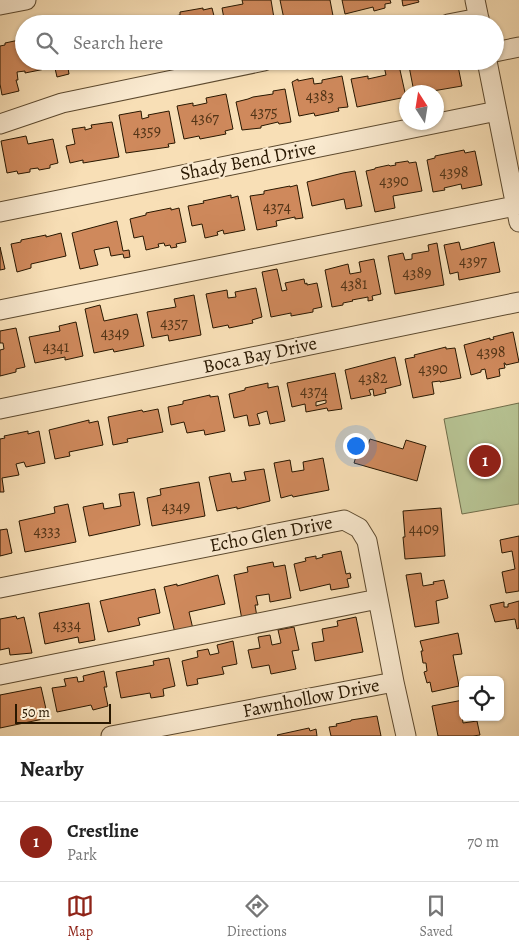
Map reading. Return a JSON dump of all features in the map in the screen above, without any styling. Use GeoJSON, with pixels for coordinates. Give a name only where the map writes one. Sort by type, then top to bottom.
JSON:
{"type":"FeatureCollection","features":[{"type":"Feature","properties":{"kind":"street"},"geometry":{"type":"LineString","coordinates":[[0,5],[26,0]]}},
{"type":"Feature","properties":{"kind":"street"},"geometry":{"type":"LineString","coordinates":[[504,50],[519,47]]}},
{"type":"Feature","properties":{"kind":"street"},"geometry":{"type":"LineString","coordinates":[[0,124],[62,103],[221,70]]}},
{"type":"Feature","properties":{"kind":"street"},"geometry":{"type":"LineString","coordinates":[[0,310],[517,203],[489,70]]}},
{"type":"Feature","properties":{"kind":"street","name":"Shady Bend Drive"},"geometry":{"type":"LineString","coordinates":[[0,212],[496,111]]}},
{"type":"Feature","properties":{"kind":"street","name":"Boca Bay Drive"},"geometry":{"type":"LineString","coordinates":[[0,409],[519,302]]}},
{"type":"Feature","properties":{"kind":"street","name":"Echo Glen Drive"},"geometry":{"type":"LineString","coordinates":[[0,588],[344,520],[360,528],[367,541],[406,736]]}},
{"type":"Feature","properties":{"kind":"street"},"geometry":{"type":"LineString","coordinates":[[0,675],[378,599]]}},
{"type":"Feature","properties":{"kind":"street","name":"Fawnhollow Drive"},"geometry":{"type":"LineString","coordinates":[[111,736],[394,682]]}},
{"type":"Feature","properties":{"kind":"green space"},"geometry":{"type":"Polygon","coordinates":[[[519,403],[519,504],[462,514],[444,419],[519,403]]]}},
{"type":"Feature","properties":{"kind":"building"},"geometry":{"type":"Polygon","coordinates":[[[242,0],[271,0],[274,15],[223,15],[222,8],[243,4],[242,0]]]}},
{"type":"Feature","properties":{"kind":"building"},"geometry":{"type":"Polygon","coordinates":[[[280,0],[330,0],[333,15],[283,15],[280,0]]]}},
{"type":"Feature","properties":{"kind":"building"},"geometry":{"type":"Polygon","coordinates":[[[342,0],[390,0],[391,3],[385,4],[385,8],[374,11],[373,7],[345,14],[342,0]]]}},
{"type":"Feature","properties":{"kind":"building"},"geometry":{"type":"Polygon","coordinates":[[[402,0],[418,0],[419,2],[403,6],[402,0]]]}},
{"type":"Feature","properties":{"kind":"building"},"geometry":{"type":"Polygon","coordinates":[[[212,8],[214,15],[180,15],[180,12],[212,8]]]}},
{"type":"Feature","properties":{"kind":"building"},"geometry":{"type":"Polygon","coordinates":[[[15,41],[15,70],[40,70],[25,73],[25,71],[17,72],[18,80],[16,80],[19,91],[2,95],[0,84],[0,46],[5,45],[5,43],[15,41]]]}},
{"type":"Feature","properties":{"kind":"building"},"geometry":{"type":"Polygon","coordinates":[[[55,70],[68,70],[69,74],[57,77],[55,70]]]}},
{"type":"Feature","properties":{"kind":"building"},"geometry":{"type":"Polygon","coordinates":[[[385,70],[400,70],[403,85],[399,85],[399,98],[357,107],[351,79],[368,76],[368,79],[386,75],[385,70]]]}},
{"type":"Feature","properties":{"kind":"building"},"geometry":{"type":"Polygon","coordinates":[[[410,70],[459,70],[462,86],[444,89],[444,85],[413,85],[410,70]]]}},
{"type":"Feature","properties":{"kind":"building"},"geometry":{"type":"Polygon","coordinates":[[[342,76],[348,107],[338,108],[339,111],[315,116],[314,113],[299,116],[292,82],[298,79],[298,81],[313,78],[314,84],[322,83],[322,80],[342,76]]]}},
{"type":"Feature","properties":{"kind":"building"},"geometry":{"type":"Polygon","coordinates":[[[285,89],[291,122],[279,124],[278,122],[261,126],[261,128],[242,130],[236,102],[273,94],[273,91],[285,89]]]}},
{"type":"Feature","properties":{"kind":"building"},"geometry":{"type":"Polygon","coordinates":[[[226,94],[233,129],[225,131],[226,134],[200,139],[199,136],[184,139],[177,106],[193,103],[193,106],[207,103],[206,98],[226,94]]]}},
{"type":"Feature","properties":{"kind":"building"},"geometry":{"type":"Polygon","coordinates":[[[141,111],[142,119],[149,117],[148,115],[169,111],[175,143],[168,144],[169,147],[126,153],[119,115],[141,111]]]}},
{"type":"Feature","properties":{"kind":"building"},"geometry":{"type":"Polygon","coordinates":[[[112,122],[119,157],[83,163],[83,160],[70,163],[66,146],[75,144],[72,129],[85,127],[85,130],[92,128],[91,125],[112,122]]]}},
{"type":"Feature","properties":{"kind":"building"},"geometry":{"type":"Polygon","coordinates":[[[26,136],[28,144],[53,139],[58,163],[50,165],[50,168],[30,169],[30,172],[18,174],[17,171],[7,173],[1,141],[26,136]]]}},
{"type":"Feature","properties":{"kind":"building"},"geometry":{"type":"Polygon","coordinates":[[[464,150],[465,153],[475,151],[482,185],[462,189],[461,184],[433,192],[427,160],[435,158],[435,156],[464,150]]]}},
{"type":"Feature","properties":{"kind":"building"},"geometry":{"type":"Polygon","coordinates":[[[408,161],[409,163],[416,162],[422,191],[393,196],[395,208],[375,212],[366,171],[408,161]]]}},
{"type":"Feature","properties":{"kind":"building"},"geometry":{"type":"Polygon","coordinates":[[[355,171],[362,206],[346,209],[344,199],[312,206],[307,182],[355,171]]]}},
{"type":"Feature","properties":{"kind":"building"},"geometry":{"type":"Polygon","coordinates":[[[297,185],[303,218],[295,219],[295,217],[276,221],[277,226],[257,230],[250,196],[264,194],[264,191],[297,185]]]}},
{"type":"Feature","properties":{"kind":"building"},"geometry":{"type":"Polygon","coordinates":[[[231,195],[231,198],[238,196],[245,230],[224,234],[223,230],[217,232],[218,235],[205,238],[202,224],[192,226],[188,206],[231,195]]]}},
{"type":"Feature","properties":{"kind":"building"},"geometry":{"type":"Polygon","coordinates":[[[171,208],[171,210],[179,208],[186,242],[176,244],[177,247],[171,248],[170,245],[165,246],[164,243],[158,244],[159,247],[146,250],[143,236],[134,238],[130,219],[146,215],[146,213],[171,208]]]}},
{"type":"Feature","properties":{"kind":"building"},"geometry":{"type":"Polygon","coordinates":[[[117,221],[123,251],[129,250],[130,257],[124,258],[123,254],[111,256],[109,247],[94,250],[98,265],[80,269],[72,233],[117,221]]]}},
{"type":"Feature","properties":{"kind":"building"},"geometry":{"type":"Polygon","coordinates":[[[61,233],[66,256],[31,264],[31,268],[17,272],[11,244],[21,242],[21,240],[61,233]]]}},
{"type":"Feature","properties":{"kind":"building"},"geometry":{"type":"Polygon","coordinates":[[[459,242],[461,250],[494,242],[500,272],[459,280],[458,272],[450,274],[444,245],[459,242]]]}},
{"type":"Feature","properties":{"kind":"building"},"geometry":{"type":"Polygon","coordinates":[[[437,243],[444,285],[395,294],[388,256],[403,253],[405,260],[412,259],[412,254],[429,251],[428,245],[437,243]]]}},
{"type":"Feature","properties":{"kind":"building"},"geometry":{"type":"Polygon","coordinates":[[[0,247],[5,269],[0,270],[0,247]]]}},
{"type":"Feature","properties":{"kind":"building"},"geometry":{"type":"Polygon","coordinates":[[[374,259],[381,294],[372,296],[373,300],[368,301],[368,297],[332,307],[325,270],[348,264],[350,274],[361,272],[359,262],[374,259]]]}},
{"type":"Feature","properties":{"kind":"building"},"geometry":{"type":"Polygon","coordinates":[[[277,269],[282,291],[287,290],[285,283],[304,279],[307,285],[317,283],[322,307],[313,309],[313,312],[291,316],[291,313],[271,317],[262,272],[277,269]]]}},
{"type":"Feature","properties":{"kind":"building"},"geometry":{"type":"Polygon","coordinates":[[[256,288],[262,317],[252,320],[253,323],[229,328],[228,325],[213,328],[206,294],[227,290],[228,298],[236,297],[235,292],[256,288]]]}},
{"type":"Feature","properties":{"kind":"building"},"geometry":{"type":"Polygon","coordinates":[[[194,295],[201,335],[169,341],[168,335],[152,338],[147,312],[176,307],[174,299],[194,295]]]}},
{"type":"Feature","properties":{"kind":"building"},"geometry":{"type":"Polygon","coordinates":[[[100,305],[104,321],[137,314],[144,346],[114,352],[113,349],[94,353],[85,309],[100,305]]]}},
{"type":"Feature","properties":{"kind":"building"},"geometry":{"type":"Polygon","coordinates":[[[76,322],[83,356],[65,360],[65,357],[35,363],[29,337],[60,331],[59,326],[76,322]]]}},
{"type":"Feature","properties":{"kind":"building"},"geometry":{"type":"Polygon","coordinates":[[[16,328],[25,367],[16,369],[16,372],[0,376],[0,350],[4,349],[3,343],[0,343],[0,331],[16,328]]]}},
{"type":"Feature","properties":{"kind":"building"},"geometry":{"type":"Polygon","coordinates":[[[513,332],[519,362],[506,365],[504,363],[505,368],[499,369],[500,376],[487,379],[485,369],[471,375],[464,345],[490,338],[490,340],[494,339],[493,337],[513,332]]]}},
{"type":"Feature","properties":{"kind":"building"},"geometry":{"type":"Polygon","coordinates":[[[446,347],[446,349],[455,348],[461,378],[432,382],[434,394],[413,398],[405,359],[446,347]]]}},
{"type":"Feature","properties":{"kind":"building"},"geometry":{"type":"Polygon","coordinates":[[[395,357],[401,385],[385,389],[386,393],[374,396],[373,389],[369,390],[371,395],[351,399],[345,370],[395,357]]]}},
{"type":"Feature","properties":{"kind":"building"},"geometry":{"type":"Polygon","coordinates":[[[335,373],[342,409],[328,411],[327,408],[306,412],[305,404],[292,407],[287,383],[335,373]],[[326,400],[316,402],[316,406],[326,403],[326,400]]]}},
{"type":"Feature","properties":{"kind":"building"},"geometry":{"type":"Polygon","coordinates":[[[268,383],[268,388],[278,386],[285,421],[270,424],[267,411],[257,414],[260,424],[249,426],[247,415],[234,418],[229,394],[268,383]]]}},
{"type":"Feature","properties":{"kind":"building"},"geometry":{"type":"Polygon","coordinates":[[[210,395],[210,397],[218,396],[225,431],[205,435],[204,430],[187,433],[184,422],[171,425],[168,407],[183,404],[183,401],[210,395]]]}},
{"type":"Feature","properties":{"kind":"building"},"geometry":{"type":"Polygon","coordinates":[[[158,409],[163,432],[127,439],[128,442],[113,445],[108,417],[142,410],[143,412],[158,409]]]}},
{"type":"Feature","properties":{"kind":"building"},"geometry":{"type":"Polygon","coordinates":[[[89,420],[89,423],[98,421],[103,445],[69,452],[70,456],[55,459],[49,430],[89,420]]]}},
{"type":"Feature","properties":{"kind":"building"},"geometry":{"type":"Polygon","coordinates":[[[28,431],[28,434],[39,431],[45,463],[26,467],[24,462],[16,464],[19,475],[2,478],[4,492],[0,492],[0,439],[5,438],[4,436],[28,431]]]}},
{"type":"Feature","properties":{"kind":"building"},"geometry":{"type":"Polygon","coordinates":[[[370,439],[403,449],[406,440],[426,446],[417,481],[354,463],[360,443],[368,445],[370,439]]]}},
{"type":"Feature","properties":{"kind":"building"},"geometry":{"type":"Polygon","coordinates":[[[323,458],[329,490],[281,498],[274,463],[290,460],[292,472],[304,470],[303,462],[323,458]]]}},
{"type":"Feature","properties":{"kind":"building"},"geometry":{"type":"Polygon","coordinates":[[[264,469],[270,501],[237,509],[237,507],[217,511],[209,477],[230,473],[232,482],[246,480],[244,472],[264,469]]]}},
{"type":"Feature","properties":{"kind":"building"},"geometry":{"type":"Polygon","coordinates":[[[199,482],[205,516],[152,526],[147,498],[161,495],[160,489],[199,482]]]}},
{"type":"Feature","properties":{"kind":"building"},"geometry":{"type":"Polygon","coordinates":[[[134,492],[140,525],[89,536],[83,507],[103,503],[104,509],[121,506],[119,494],[134,492]]]}},
{"type":"Feature","properties":{"kind":"building"},"geometry":{"type":"Polygon","coordinates":[[[68,504],[76,542],[25,552],[19,521],[55,513],[54,507],[68,504]]]}},
{"type":"Feature","properties":{"kind":"building"},"geometry":{"type":"Polygon","coordinates":[[[441,508],[445,556],[405,559],[403,511],[441,508]]]}},
{"type":"Feature","properties":{"kind":"building"},"geometry":{"type":"Polygon","coordinates":[[[7,529],[12,553],[0,556],[0,530],[7,529]]]}},
{"type":"Feature","properties":{"kind":"building"},"geometry":{"type":"Polygon","coordinates":[[[519,536],[519,591],[506,593],[502,572],[515,569],[512,551],[502,553],[500,540],[519,536]]]}},
{"type":"Feature","properties":{"kind":"building"},"geometry":{"type":"Polygon","coordinates":[[[341,551],[346,574],[350,573],[351,578],[347,579],[349,587],[331,590],[330,584],[300,591],[294,564],[306,561],[305,558],[316,556],[316,559],[323,557],[322,555],[341,551]]]}},
{"type":"Feature","properties":{"kind":"building"},"geometry":{"type":"Polygon","coordinates":[[[273,562],[274,567],[285,565],[291,598],[270,602],[269,594],[256,596],[258,605],[255,605],[257,617],[242,620],[234,575],[248,572],[247,567],[273,562]]]}},
{"type":"Feature","properties":{"kind":"building"},"geometry":{"type":"Polygon","coordinates":[[[421,573],[423,586],[444,580],[448,598],[436,601],[439,623],[415,627],[406,575],[421,573]]]}},
{"type":"Feature","properties":{"kind":"building"},"geometry":{"type":"Polygon","coordinates":[[[218,575],[225,604],[189,612],[193,629],[175,633],[164,587],[177,584],[177,586],[218,575]]]}},
{"type":"Feature","properties":{"kind":"building"},"geometry":{"type":"Polygon","coordinates":[[[155,589],[160,613],[138,618],[140,625],[108,632],[100,601],[155,589]]]}},
{"type":"Feature","properties":{"kind":"building"},"geometry":{"type":"Polygon","coordinates":[[[519,601],[519,628],[517,629],[515,619],[495,622],[490,605],[504,602],[504,607],[508,607],[508,604],[519,601]]]}},
{"type":"Feature","properties":{"kind":"building"},"geometry":{"type":"Polygon","coordinates":[[[89,603],[95,640],[79,643],[78,637],[45,644],[39,613],[89,603]]]}},
{"type":"Feature","properties":{"kind":"building"},"geometry":{"type":"Polygon","coordinates":[[[16,616],[17,619],[24,617],[32,653],[10,655],[9,648],[0,650],[0,619],[16,616]]]}},
{"type":"Feature","properties":{"kind":"building"},"geometry":{"type":"Polygon","coordinates":[[[356,617],[363,652],[315,661],[312,643],[324,641],[322,629],[338,626],[337,621],[356,617]]]}},
{"type":"Feature","properties":{"kind":"building"},"geometry":{"type":"Polygon","coordinates":[[[294,627],[299,650],[292,651],[296,669],[271,674],[269,665],[252,668],[248,650],[260,648],[258,637],[270,635],[272,645],[281,643],[278,630],[294,627]]]}},
{"type":"Feature","properties":{"kind":"building"},"geometry":{"type":"Polygon","coordinates":[[[458,633],[462,654],[453,655],[459,686],[432,692],[430,682],[427,683],[424,672],[427,671],[426,663],[423,663],[421,651],[423,651],[420,641],[458,633]]]}},
{"type":"Feature","properties":{"kind":"building"},"geometry":{"type":"Polygon","coordinates":[[[233,641],[237,664],[222,667],[224,674],[197,679],[198,684],[187,686],[182,661],[198,657],[197,651],[208,649],[210,655],[219,653],[217,645],[233,641]]]}},
{"type":"Feature","properties":{"kind":"building"},"geometry":{"type":"Polygon","coordinates":[[[169,658],[175,686],[163,689],[164,696],[151,698],[150,693],[121,698],[116,672],[154,665],[153,661],[169,658]]]}},
{"type":"Feature","properties":{"kind":"building"},"geometry":{"type":"Polygon","coordinates":[[[104,671],[107,687],[104,687],[108,706],[93,710],[91,705],[57,712],[52,688],[66,686],[64,679],[77,677],[78,682],[84,681],[83,676],[104,671]]]}},
{"type":"Feature","properties":{"kind":"building"},"geometry":{"type":"Polygon","coordinates":[[[41,687],[48,718],[0,728],[0,695],[41,687]]]}},
{"type":"Feature","properties":{"kind":"building"},"geometry":{"type":"Polygon","coordinates":[[[459,701],[459,721],[463,721],[463,723],[477,721],[480,735],[438,736],[432,706],[459,701]]]}},
{"type":"Feature","properties":{"kind":"building"},"geometry":{"type":"Polygon","coordinates":[[[377,716],[381,736],[331,736],[329,727],[351,720],[377,716]]]}},
{"type":"Feature","properties":{"kind":"building"},"geometry":{"type":"Polygon","coordinates":[[[309,728],[310,731],[316,729],[317,736],[277,735],[309,728]]]}},
{"type":"Feature","properties":{"kind":"place","name":"Crestline"},"geometry":{"type":"Point","coordinates":[485,461]}}]}
